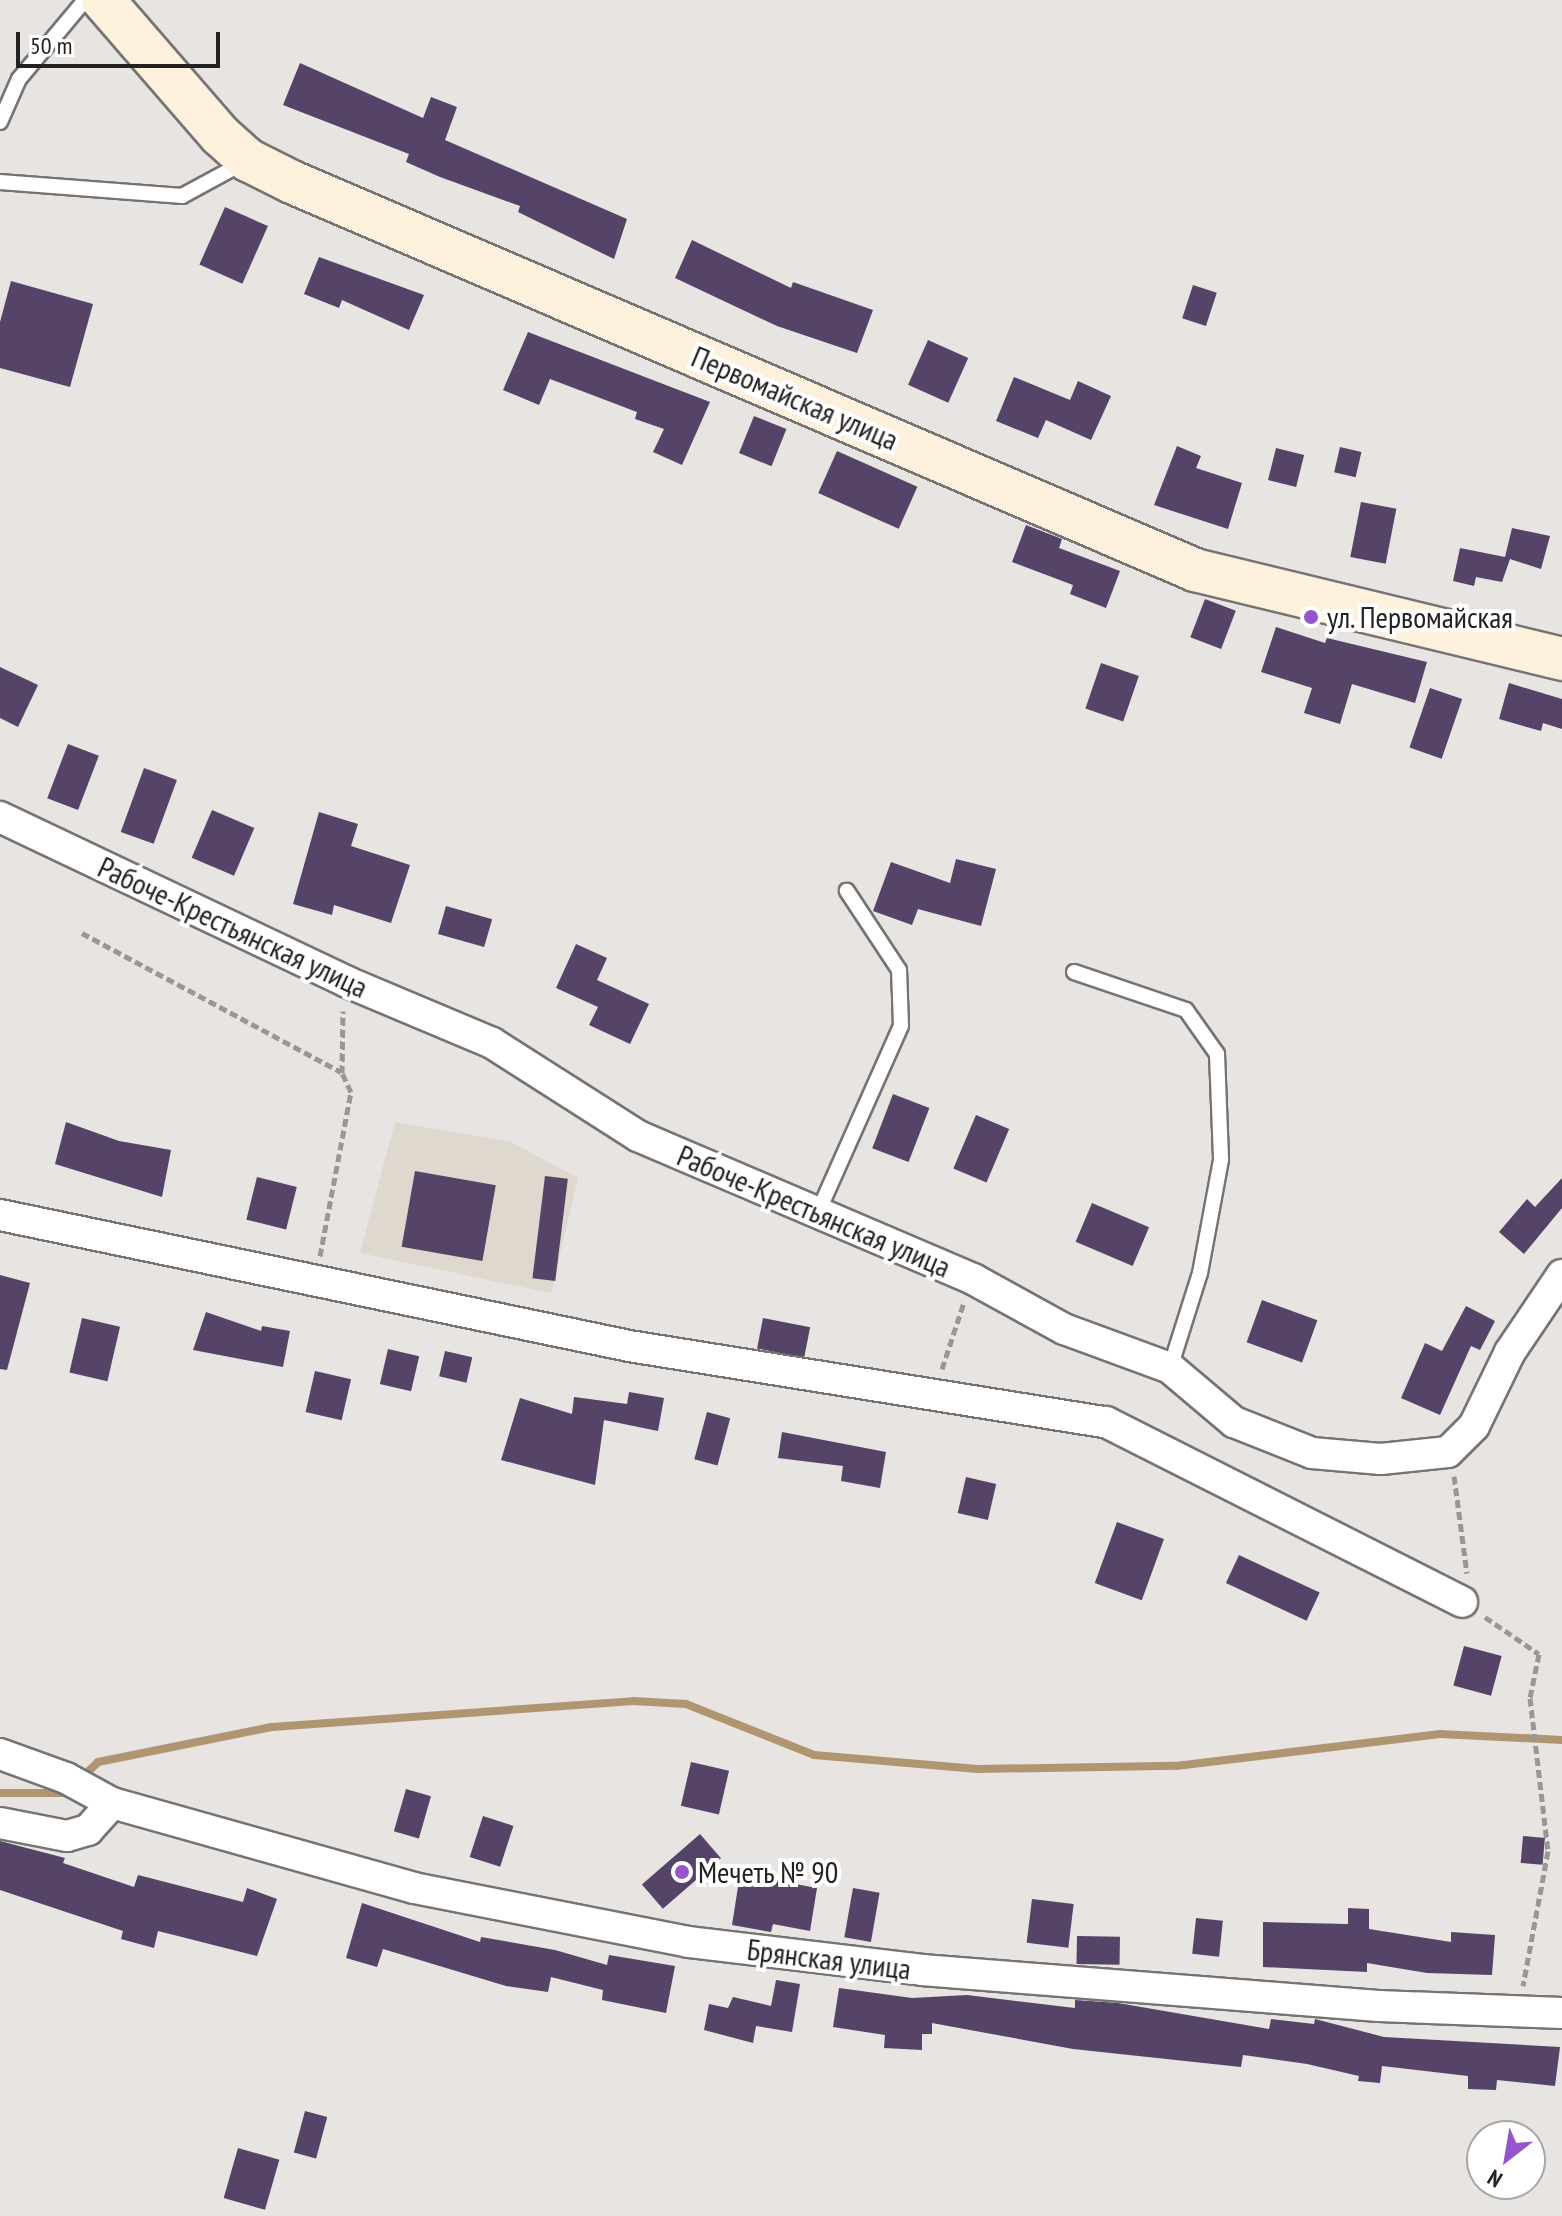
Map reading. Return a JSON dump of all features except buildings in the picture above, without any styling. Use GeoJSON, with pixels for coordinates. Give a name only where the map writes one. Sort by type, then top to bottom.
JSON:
{"type":"FeatureCollection","features":[{"type":"Feature","properties":{"kind":"street","name":"Первомайская улица"},"geometry":{"type":"LineString","coordinates":[[103,0],[248,160],[1195,570],[1562,659]]}},
{"type":"Feature","properties":{"kind":"street","name":"Рабоче-Крестьянская улица"},"geometry":{"type":"LineString","coordinates":[[0,817],[347,982],[492,1043],[638,1136],[819,1210],[973,1279],[1064,1329],[1170,1368],[1234,1422],[1312,1453],[1381,1459],[1448,1452]]}},
{"type":"Feature","properties":{"kind":"street"},"geometry":{"type":"LineString","coordinates":[[0,1215],[629,1346],[935,1392],[1106,1422],[1462,1602]]}},
{"type":"Feature","properties":{"kind":"street"},"geometry":{"type":"LineString","coordinates":[[1448,1452],[1474,1426],[1510,1352],[1562,1275]]}},
{"type":"Feature","properties":{"kind":"street","name":"Брянская улица"},"geometry":{"type":"LineString","coordinates":[[0,1754],[66,1778],[112,1803],[414,1888],[688,1942],[937,1971],[1379,2006],[1562,2013]]}},
{"type":"Feature","properties":{"kind":"street"},"geometry":{"type":"LineString","coordinates":[[0,1823],[67,1836],[88,1830],[112,1803]]}},
{"type":"Feature","properties":{"kind":"lane"},"geometry":{"type":"LineString","coordinates":[[0,122],[19,79],[85,0]]}},
{"type":"Feature","properties":{"kind":"lane"},"geometry":{"type":"LineString","coordinates":[[0,182],[182,196],[248,160]]}},
{"type":"Feature","properties":{"kind":"lane"},"geometry":{"type":"LineString","coordinates":[[819,1210],[901,1026],[899,970],[847,891]]}},
{"type":"Feature","properties":{"kind":"lane"},"geometry":{"type":"LineString","coordinates":[[1074,972],[1186,1010],[1217,1054],[1221,1160],[1200,1273],[1170,1368]]}},
{"type":"Feature","properties":{"kind":"path"},"geometry":{"type":"LineString","coordinates":[[82,933],[342,1073]]}},
{"type":"Feature","properties":{"kind":"path"},"geometry":{"type":"LineString","coordinates":[[315,1283],[351,1092],[342,1073],[347,982]]}},
{"type":"Feature","properties":{"kind":"path"},"geometry":{"type":"LineString","coordinates":[[935,1392],[973,1279]]}},
{"type":"Feature","properties":{"kind":"path"},"geometry":{"type":"LineString","coordinates":[[1448,1452],[1468,1579],[1462,1602],[1539,1654],[1530,1698],[1548,1851],[1518,2010]]}},
{"type":"Feature","properties":{"kind":"shaded area"},"geometry":{"type":"Polygon","coordinates":[[[395,1122],[511,1142],[578,1178],[551,1293],[360,1253],[395,1122]]]}},
{"type":"Feature","properties":{"kind":"waterway"},"geometry":{"type":"LineString","coordinates":[[79,1780],[98,1762],[272,1727],[633,1701],[686,1704],[814,1755],[977,1769],[1176,1766],[1440,1734],[1562,1740]]}},
{"type":"Feature","properties":{"kind":"waterway"},"geometry":{"type":"LineString","coordinates":[[0,1793],[65,1793],[69,1789]]}},
{"type":"Feature","properties":{"kind":"place","name":"ул. Первомайская"},"geometry":{"type":"Point","coordinates":[1311,617]}},
{"type":"Feature","properties":{"kind":"place","name":"Мечеть № 90"},"geometry":{"type":"Point","coordinates":[682,1872]}}]}
